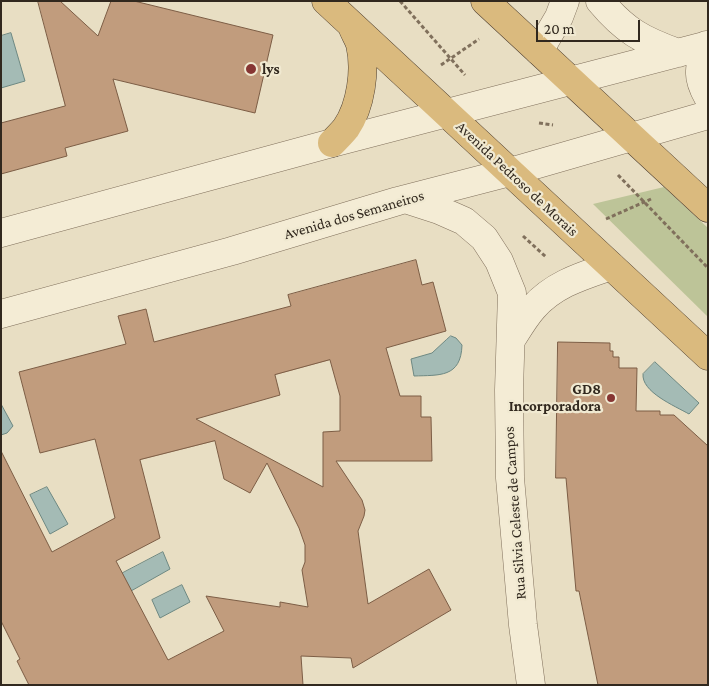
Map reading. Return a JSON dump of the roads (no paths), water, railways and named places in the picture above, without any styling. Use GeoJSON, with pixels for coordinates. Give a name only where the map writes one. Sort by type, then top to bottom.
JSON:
{"type":"FeatureCollection","features":[{"type":"Feature","properties":{"kind":"highway","name":"Avenida Pedroso de Morais"},"geometry":{"type":"LineString","coordinates":[[326,1],[708,356]]}},
{"type":"Feature","properties":{"kind":"highway"},"geometry":{"type":"LineString","coordinates":[[485,1],[708,208]]}},
{"type":"Feature","properties":{"kind":"highway"},"geometry":{"type":"LineString","coordinates":[[332,143],[346,128],[362,81],[360,44],[352,26]]}},
{"type":"Feature","properties":{"kind":"street"},"geometry":{"type":"LineString","coordinates":[[539,51],[559,17],[565,1]]}},
{"type":"Feature","properties":{"kind":"street"},"geometry":{"type":"LineString","coordinates":[[600,1],[615,19],[632,33],[678,53]]}},
{"type":"Feature","properties":{"kind":"street"},"geometry":{"type":"LineString","coordinates":[[1,234],[332,143],[707,45]]}},
{"type":"Feature","properties":{"kind":"street"},"geometry":{"type":"LineString","coordinates":[[707,45],[700,63],[700,82],[708,97]]}},
{"type":"Feature","properties":{"kind":"street","name":"Avenida dos Semaneiros"},"geometry":{"type":"LineString","coordinates":[[1,314],[232,251],[405,199],[510,172],[708,115]]}},
{"type":"Feature","properties":{"kind":"street","name":"Rua Silvia Celeste de Campos"},"geometry":{"type":"LineString","coordinates":[[405,199],[439,210],[464,221],[484,238],[499,261],[512,293],[509,390],[510,478],[523,625],[531,685]]}},
{"type":"Feature","properties":{"kind":"street","name":"Rua Silvia Celeste de Campos"},"geometry":{"type":"LineString","coordinates":[[512,340],[532,309],[546,294],[564,283],[611,266]]}},
{"type":"Feature","properties":{"kind":"water"},"geometry":{"type":"Polygon","coordinates":[[[11,33],[25,81],[1,88],[1,36],[11,33]]]}},
{"type":"Feature","properties":{"kind":"water"},"geometry":{"type":"Polygon","coordinates":[[[451,336],[456,338],[462,345],[458,364],[453,369],[440,374],[414,376],[411,359],[432,353],[451,336]]]}},
{"type":"Feature","properties":{"kind":"water"},"geometry":{"type":"Polygon","coordinates":[[[655,362],[699,403],[689,414],[660,398],[647,387],[643,374],[655,362]]]}},
{"type":"Feature","properties":{"kind":"water"},"geometry":{"type":"Polygon","coordinates":[[[1,404],[13,426],[7,433],[1,435],[1,404]]]}},
{"type":"Feature","properties":{"kind":"water"},"geometry":{"type":"Polygon","coordinates":[[[47,487],[68,524],[50,534],[30,495],[47,487]]]}},
{"type":"Feature","properties":{"kind":"water"},"geometry":{"type":"Polygon","coordinates":[[[163,552],[170,569],[131,591],[121,574],[163,552]]]}},
{"type":"Feature","properties":{"kind":"water"},"geometry":{"type":"Polygon","coordinates":[[[182,585],[190,602],[160,618],[152,600],[182,585]]]}},
{"type":"Feature","properties":{"kind":"place","name":"lys"},"geometry":{"type":"Point","coordinates":[251,69]}},
{"type":"Feature","properties":{"kind":"place","name":"GD8 Incorporadora"},"geometry":{"type":"Point","coordinates":[611,398]}}]}
